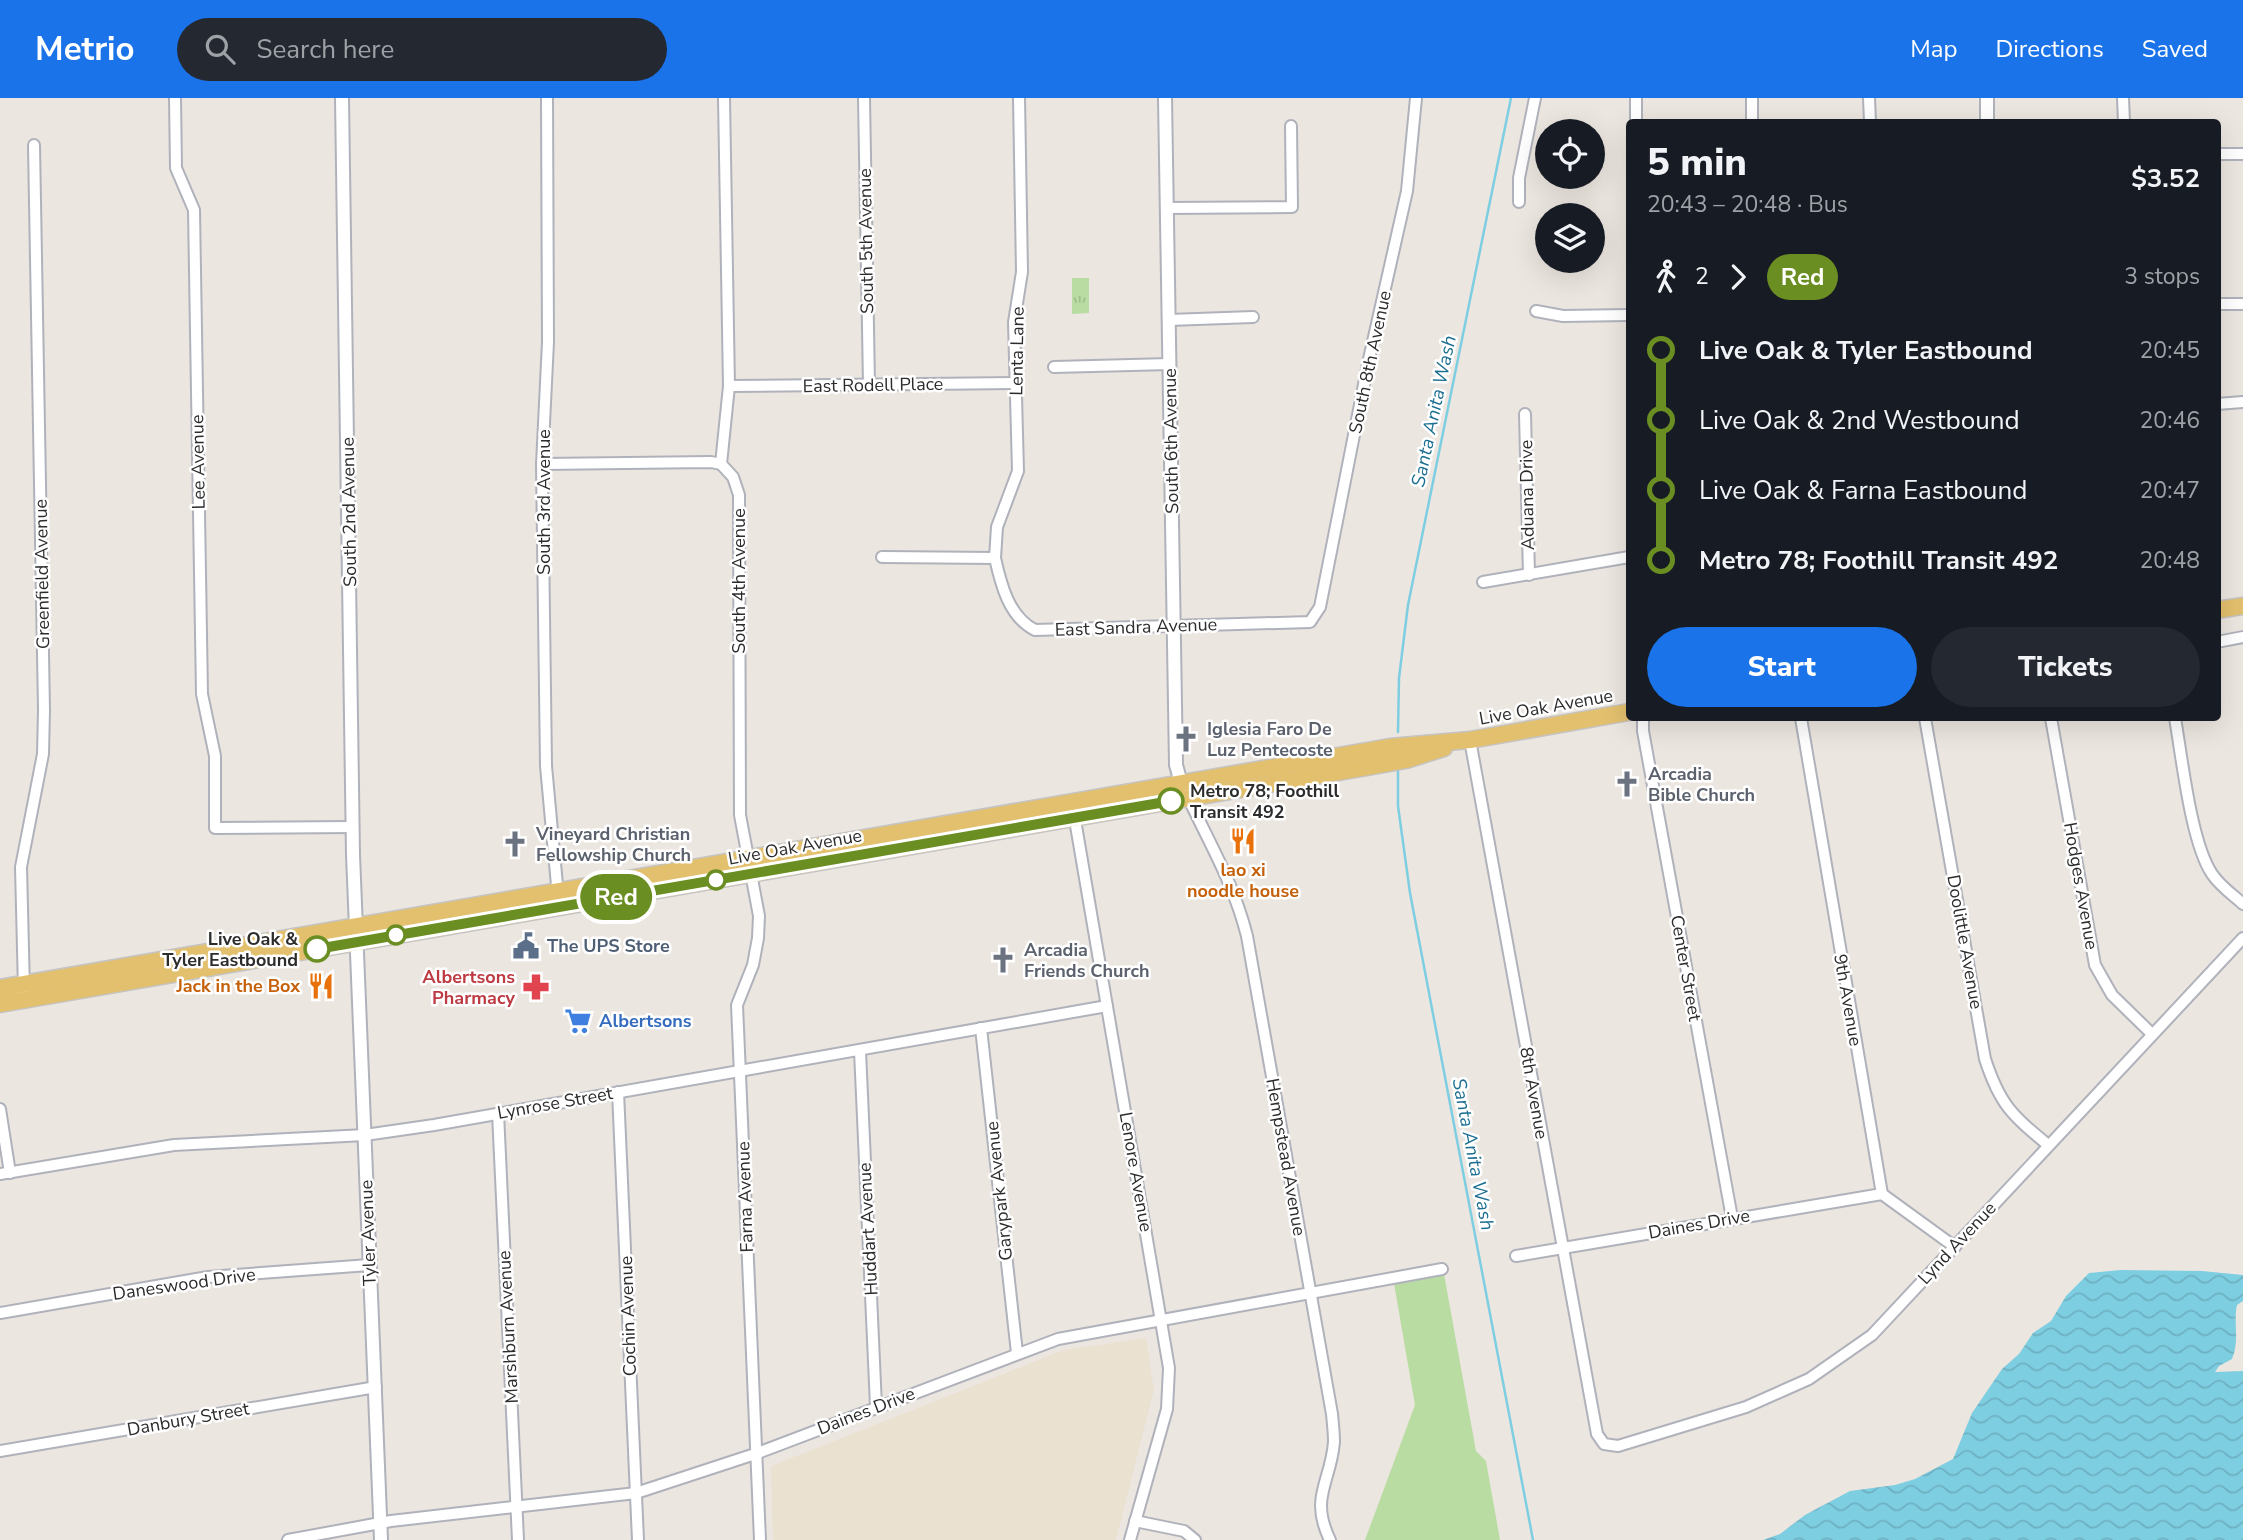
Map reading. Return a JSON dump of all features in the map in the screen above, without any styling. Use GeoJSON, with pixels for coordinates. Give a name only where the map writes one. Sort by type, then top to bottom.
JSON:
{"type":"FeatureCollection","features":[{"type":"Feature","properties":{"kind":"main road"},"geometry":{"type":"LineString","coordinates":[[2221,609],[2243,606]]}},
{"type":"Feature","properties":{"kind":"main road","name":"Live Oak Avenue"},"geometry":{"type":"LineString","coordinates":[[0,1004],[24,992],[1626,713]]}},
{"type":"Feature","properties":{"kind":"main road","name":"Live Oak Avenue"},"geometry":{"type":"LineString","coordinates":[[0,988],[24,992]]}},
{"type":"Feature","properties":{"kind":"street","name":"Lee Avenue"},"geometry":{"type":"LineString","coordinates":[[175,98],[176,168],[194,210],[202,694],[215,755],[215,828],[352,827]]}},
{"type":"Feature","properties":{"kind":"street","name":"South 2nd Avenue"},"geometry":{"type":"LineString","coordinates":[[342,98],[352,827],[356,934]]}},
{"type":"Feature","properties":{"kind":"street","name":"South 3rd Avenue"},"geometry":{"type":"LineString","coordinates":[[547,98],[548,342],[542,464],[546,766],[559,898]]}},
{"type":"Feature","properties":{"kind":"street"},"geometry":{"type":"LineString","coordinates":[[542,464],[721,464],[729,386],[724,98]]}},
{"type":"Feature","properties":{"kind":"street","name":"South 5th Avenue"},"geometry":{"type":"LineString","coordinates":[[864,98],[869,385]]}},
{"type":"Feature","properties":{"kind":"street","name":"Lenta Lane"},"geometry":{"type":"LineString","coordinates":[[995,558],[997,527],[1018,471],[1014,322],[1022,272],[1019,98]]}},
{"type":"Feature","properties":{"kind":"street","name":"South 6th Avenue"},"geometry":{"type":"LineString","coordinates":[[1165,98],[1176,770],[1185,790]]}},
{"type":"Feature","properties":{"kind":"street","name":"South 8th Avenue"},"geometry":{"type":"LineString","coordinates":[[1310,622],[1320,607],[1369,359],[1407,191],[1416,98]]}},
{"type":"Feature","properties":{"kind":"street"},"geometry":{"type":"LineString","coordinates":[[1519,202],[1519,178],[1535,98]]}},
{"type":"Feature","properties":{"kind":"street"},"geometry":{"type":"LineString","coordinates":[[1636,98],[1636,119]]}},
{"type":"Feature","properties":{"kind":"street"},"geometry":{"type":"LineString","coordinates":[[1752,98],[1752,119]]}},
{"type":"Feature","properties":{"kind":"street"},"geometry":{"type":"LineString","coordinates":[[1869,98],[1870,119]]}},
{"type":"Feature","properties":{"kind":"street"},"geometry":{"type":"LineString","coordinates":[[1987,98],[1987,119]]}},
{"type":"Feature","properties":{"kind":"street"},"geometry":{"type":"LineString","coordinates":[[2123,98],[2124,119]]}},
{"type":"Feature","properties":{"kind":"street"},"geometry":{"type":"LineString","coordinates":[[1167,208],[1292,206],[1291,126]]}},
{"type":"Feature","properties":{"kind":"street","name":"Greenfield Avenue"},"geometry":{"type":"LineString","coordinates":[[24,992],[22,867],[43,754],[44,710],[34,145]]}},
{"type":"Feature","properties":{"kind":"street"},"geometry":{"type":"LineString","coordinates":[[2221,154],[2243,154]]}},
{"type":"Feature","properties":{"kind":"street"},"geometry":{"type":"LineString","coordinates":[[2221,304],[2243,304]]}},
{"type":"Feature","properties":{"kind":"street"},"geometry":{"type":"LineString","coordinates":[[1536,310],[1563,316],[1626,315]]}},
{"type":"Feature","properties":{"kind":"street"},"geometry":{"type":"LineString","coordinates":[[1169,320],[1253,317]]}},
{"type":"Feature","properties":{"kind":"street"},"geometry":{"type":"LineString","coordinates":[[1054,367],[1170,364]]}},
{"type":"Feature","properties":{"kind":"street","name":"East Rodell Place"},"geometry":{"type":"LineString","coordinates":[[729,386],[1016,383]]}},
{"type":"Feature","properties":{"kind":"street"},"geometry":{"type":"LineString","coordinates":[[2221,404],[2243,402]]}},
{"type":"Feature","properties":{"kind":"street","name":"Aduana Drive"},"geometry":{"type":"LineString","coordinates":[[1525,414],[1529,575]]}},
{"type":"Feature","properties":{"kind":"street","name":"South 4th Avenue"},"geometry":{"type":"LineString","coordinates":[[721,464],[733,477],[738,495],[740,815],[751,866]]}},
{"type":"Feature","properties":{"kind":"street"},"geometry":{"type":"LineString","coordinates":[[882,557],[995,558]]}},
{"type":"Feature","properties":{"kind":"street","name":"East Sandra Avenue"},"geometry":{"type":"LineString","coordinates":[[995,558],[1001,586],[1022,623],[1035,630],[1310,622]]}},
{"type":"Feature","properties":{"kind":"street"},"geometry":{"type":"LineString","coordinates":[[1483,582],[1626,558]]}},
{"type":"Feature","properties":{"kind":"street"},"geometry":{"type":"LineString","coordinates":[[2221,641],[2243,637]]}},
{"type":"Feature","properties":{"kind":"street","name":"Center Street"},"geometry":{"type":"LineString","coordinates":[[1643,721],[1732,1218]]}},
{"type":"Feature","properties":{"kind":"street","name":"9th Avenue"},"geometry":{"type":"LineString","coordinates":[[1802,721],[1882,1194]]}},
{"type":"Feature","properties":{"kind":"street","name":"Doolittle Avenue"},"geometry":{"type":"LineString","coordinates":[[1926,721],[1985,1059],[1994,1087],[2014,1116],[2048,1145]]}},
{"type":"Feature","properties":{"kind":"street","name":"Hodges Avenue"},"geometry":{"type":"LineString","coordinates":[[2052,721],[2095,965],[2112,995],[2152,1034]]}},
{"type":"Feature","properties":{"kind":"street"},"geometry":{"type":"LineString","coordinates":[[2176,721],[2197,839],[2206,864],[2213,877],[2243,904]]}},
{"type":"Feature","properties":{"kind":"street","name":"8th Avenue"},"geometry":{"type":"LineString","coordinates":[[1470,740],[1597,1434],[1604,1444]]}},
{"type":"Feature","properties":{"kind":"street","name":"Hempstead Avenue"},"geometry":{"type":"LineString","coordinates":[[1185,790],[1227,875],[1247,936],[1332,1415],[1334,1441],[1320,1496],[1324,1527],[1330,1540]]}},
{"type":"Feature","properties":{"kind":"street","name":"Lenore Avenue"},"geometry":{"type":"LineString","coordinates":[[1073,810],[1169,1368],[1167,1409],[1130,1540]]}},
{"type":"Feature","properties":{"kind":"street","name":"Farna Avenue"},"geometry":{"type":"LineString","coordinates":[[751,866],[759,916],[758,938],[752,965],[737,1005],[760,1540]]}},
{"type":"Feature","properties":{"kind":"street","name":"Tyler Avenue"},"geometry":{"type":"LineString","coordinates":[[356,934],[381,1540]]}},
{"type":"Feature","properties":{"kind":"street","name":"Lynd Avenue"},"geometry":{"type":"LineString","coordinates":[[1604,1444],[1618,1446],[1746,1407],[1809,1378],[1872,1335],[2243,937]]}},
{"type":"Feature","properties":{"kind":"street","name":"Lynrose Street"},"geometry":{"type":"LineString","coordinates":[[5,1174],[174,1145],[365,1135],[1107,1006]]}},
{"type":"Feature","properties":{"kind":"street","name":"Garypark Avenue"},"geometry":{"type":"LineString","coordinates":[[981,1028],[1017,1353]]}},
{"type":"Feature","properties":{"kind":"street","name":"Huddart Avenue"},"geometry":{"type":"LineString","coordinates":[[860,1051],[876,1406]]}},
{"type":"Feature","properties":{"kind":"street","name":"Cochin Avenue"},"geometry":{"type":"LineString","coordinates":[[618,1093],[638,1540]]}},
{"type":"Feature","properties":{"kind":"street"},"geometry":{"type":"LineString","coordinates":[[0,1109],[5,1174]]}},
{"type":"Feature","properties":{"kind":"street","name":"Marshburn Avenue"},"geometry":{"type":"LineString","coordinates":[[498,1113],[518,1540]]}},
{"type":"Feature","properties":{"kind":"street"},"geometry":{"type":"LineString","coordinates":[[1882,1194],[1955,1247]]}},
{"type":"Feature","properties":{"kind":"street","name":"Daines Drive"},"geometry":{"type":"LineString","coordinates":[[1516,1256],[1882,1194]]}},
{"type":"Feature","properties":{"kind":"street","name":"Daneswood Drive"},"geometry":{"type":"LineString","coordinates":[[0,1313],[208,1277],[369,1265]]}},
{"type":"Feature","properties":{"kind":"street","name":"Daines Drive"},"geometry":{"type":"LineString","coordinates":[[288,1540],[381,1524],[636,1493],[755,1454],[1058,1339],[1442,1269]]}},
{"type":"Feature","properties":{"kind":"street","name":"Danbury Street"},"geometry":{"type":"LineString","coordinates":[[0,1451],[376,1387]]}},
{"type":"Feature","properties":{"kind":"street"},"geometry":{"type":"LineString","coordinates":[[1135,1521],[1184,1531],[1195,1540]]}},
{"type":"Feature","properties":{"kind":"shaded area"},"geometry":{"type":"Polygon","coordinates":[[[1146,1338],[1154,1390],[1116,1540],[773,1540],[771,1466],[1064,1350],[1146,1338]]]}},
{"type":"Feature","properties":{"kind":"green space"},"geometry":{"type":"Polygon","coordinates":[[[1072,278],[1089,278],[1089,313],[1072,314],[1072,278]]]}},
{"type":"Feature","properties":{"kind":"green space"},"geometry":{"type":"Polygon","coordinates":[[[1442,1263],[1476,1451],[1486,1461],[1500,1540],[1365,1540],[1415,1405],[1392,1272],[1442,1263]]]}},
{"type":"Feature","properties":{"kind":"water"},"geometry":{"type":"Polygon","coordinates":[[[2121,1270],[2202,1271],[2243,1275],[2243,1301],[2237,1305],[2236,1339],[2232,1359],[2219,1366],[2215,1372],[2243,1371],[2243,1540],[1763,1540],[1780,1534],[1805,1515],[1850,1491],[1895,1485],[1915,1479],[1953,1459],[1972,1413],[2002,1369],[2019,1354],[2033,1333],[2051,1321],[2066,1296],[2089,1273],[2121,1270]]]}},
{"type":"Feature","properties":{"kind":"waterway","name":"Santa Anita Wash"},"geometry":{"type":"LineString","coordinates":[[1398,732],[1399,678],[1408,605],[1511,98]]}},
{"type":"Feature","properties":{"kind":"waterway","name":"Santa Anita Wash"},"geometry":{"type":"LineString","coordinates":[[1398,771],[1398,806],[1410,893],[1533,1540]]}},
{"type":"Feature","properties":{"kind":"bus line","name":"Red"},"geometry":{"type":"LineString","coordinates":[[317,949],[1171,801]]}},
{"type":"Feature","properties":{"kind":"place","name":"Iglesia Faro De Luz Pentecoste"},"geometry":{"type":"Point","coordinates":[1186,739]}},
{"type":"Feature","properties":{"kind":"place","name":"Arcadia Bible Church"},"geometry":{"type":"Point","coordinates":[1627,784]}},
{"type":"Feature","properties":{"kind":"place","name":"Metro 78; Foothill Transit 492"},"geometry":{"type":"Point","coordinates":[1171,801]}},
{"type":"Feature","properties":{"kind":"place","name":"lao xi noodle house"},"geometry":{"type":"Point","coordinates":[1243,841]}},
{"type":"Feature","properties":{"kind":"place","name":"Vineyard Christian Fellowship Church"},"geometry":{"type":"Point","coordinates":[515,844]}},
{"type":"Feature","properties":{"kind":"place","name":"The UPS Store"},"geometry":{"type":"Point","coordinates":[526,946]}},
{"type":"Feature","properties":{"kind":"place","name":"Live Oak & Tyler Eastbound"},"geometry":{"type":"Point","coordinates":[317,949]}},
{"type":"Feature","properties":{"kind":"place","name":"Arcadia Friends Church"},"geometry":{"type":"Point","coordinates":[1003,960]}},
{"type":"Feature","properties":{"kind":"place","name":"Jack in the Box"},"geometry":{"type":"Point","coordinates":[321,986]}},
{"type":"Feature","properties":{"kind":"place","name":"Albertsons Pharmacy"},"geometry":{"type":"Point","coordinates":[536,987]}},
{"type":"Feature","properties":{"kind":"place","name":"Albertsons"},"geometry":{"type":"Point","coordinates":[578,1021]}}]}
